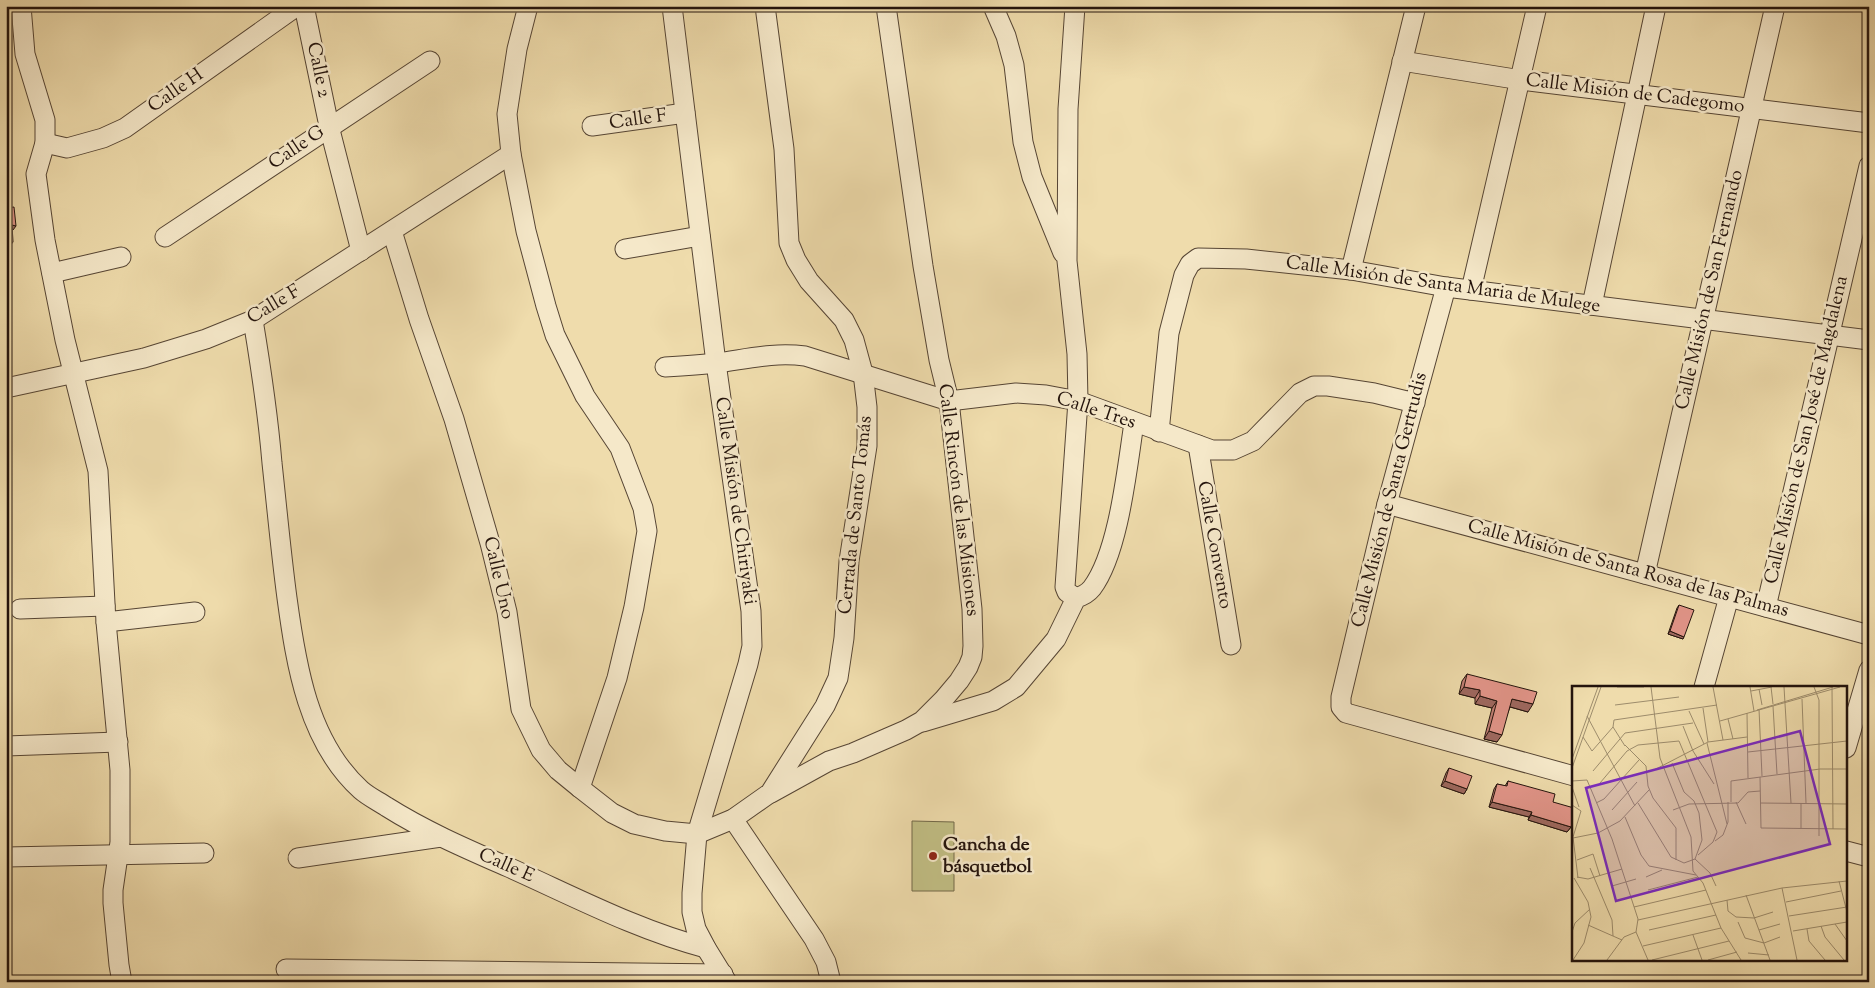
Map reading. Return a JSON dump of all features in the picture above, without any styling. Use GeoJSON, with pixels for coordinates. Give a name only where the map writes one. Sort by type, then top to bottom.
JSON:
{"type":"FeatureCollection","features":[{"type":"Feature","properties":{"kind":"street"},"geometry":{"type":"LineString","coordinates":[[22,6],[25,54],[44,120],[45,143],[36,174],[52,273],[65,340],[98,471],[106,614],[118,742],[121,800],[113,903],[122,982]]}},
{"type":"Feature","properties":{"kind":"street","name":"Calle H"},"geometry":{"type":"LineString","coordinates":[[45,143],[67,148],[103,138],[125,128],[297,6]]}},
{"type":"Feature","properties":{"kind":"street","name":"Calle 2"},"geometry":{"type":"LineString","coordinates":[[304,6],[329,126],[361,251]]}},
{"type":"Feature","properties":{"kind":"street"},"geometry":{"type":"LineString","coordinates":[[528,6],[517,50],[507,114],[511,154],[526,231],[555,335],[585,396],[620,448],[636,489],[646,522],[647,543],[628,634],[612,695],[580,788]]}},
{"type":"Feature","properties":{"kind":"street","name":"Calle Misión de Chiriyaki"},"geometry":{"type":"LineString","coordinates":[[672,6],[716,363],[751,611],[752,646],[748,664],[697,834],[692,912],[696,929],[725,978]]}},
{"type":"Feature","properties":{"kind":"street","name":"Cerrada de Santo Tomás"},"geometry":{"type":"LineString","coordinates":[[697,834],[733,819],[770,793],[825,706],[838,678],[844,638],[849,561],[867,446],[867,407],[863,373],[854,340],[844,320],[809,281],[796,260],[789,243],[784,149],[765,6]]}},
{"type":"Feature","properties":{"kind":"street","name":"Calle Rincón de las Misiones"},"geometry":{"type":"LineString","coordinates":[[770,793],[829,761],[862,750],[917,724],[943,700],[959,680],[968,667],[973,646],[972,609],[949,401],[938,360],[886,6]]}},
{"type":"Feature","properties":{"kind":"street"},"geometry":{"type":"LineString","coordinates":[[993,6],[1006,36],[1014,65],[1023,142],[1032,177],[1067,261]]}},
{"type":"Feature","properties":{"kind":"street"},"geometry":{"type":"LineString","coordinates":[[1075,6],[1068,109],[1067,261],[1077,354],[1078,402],[1065,587],[1067,592],[1076,598]]}},
{"type":"Feature","properties":{"kind":"street"},"geometry":{"type":"LineString","coordinates":[[1351,270],[1416,6]]}},
{"type":"Feature","properties":{"kind":"street"},"geometry":{"type":"LineString","coordinates":[[1471,290],[1537,6]]}},
{"type":"Feature","properties":{"kind":"street"},"geometry":{"type":"LineString","coordinates":[[1592,305],[1656,6]]}},
{"type":"Feature","properties":{"kind":"street","name":"Calle Misión de San Fernando"},"geometry":{"type":"LineString","coordinates":[[1645,574],[1774,6]]}},
{"type":"Feature","properties":{"kind":"street","name":"Calle Misión de Cadegomo"},"geometry":{"type":"LineString","coordinates":[[1402,60],[1521,80],[1869,123]]}},
{"type":"Feature","properties":{"kind":"street","name":"Calle G"},"geometry":{"type":"LineString","coordinates":[[165,236],[430,61]]}},
{"type":"Feature","properties":{"kind":"street","name":"Calle F"},"geometry":{"type":"LineString","coordinates":[[592,126],[685,113]]}},
{"type":"Feature","properties":{"kind":"street","name":"Calle F"},"geometry":{"type":"LineString","coordinates":[[6,388],[144,358],[206,339],[253,320],[511,154]]}},
{"type":"Feature","properties":{"kind":"street","name":"Calle Misión de San José de Magdalena"},"geometry":{"type":"LineString","coordinates":[[1766,607],[1869,166]]}},
{"type":"Feature","properties":{"kind":"street","name":"Calle Uno"},"geometry":{"type":"LineString","coordinates":[[392,231],[419,319],[454,419],[490,543],[508,620],[521,709],[541,750],[558,770],[612,813],[634,824],[665,831],[697,834]]}},
{"type":"Feature","properties":{"kind":"street"},"geometry":{"type":"LineString","coordinates":[[625,249],[700,236]]}},
{"type":"Feature","properties":{"kind":"street"},"geometry":{"type":"LineString","coordinates":[[52,273],[121,257]]}},
{"type":"Feature","properties":{"kind":"street","name":"Calle Misión de Santa Maria de Mulege"},"geometry":{"type":"LineString","coordinates":[[1160,432],[1169,333],[1184,275],[1190,264],[1198,258],[1246,259],[1351,270],[1446,287],[1869,340]]}},
{"type":"Feature","properties":{"kind":"street","name":"Calle Misión de Santa Gertrudis"},"geometry":{"type":"LineString","coordinates":[[1446,287],[1387,504],[1341,696],[1341,707],[1346,713],[1572,775]]}},
{"type":"Feature","properties":{"kind":"street","name":"Calle E"},"geometry":{"type":"LineString","coordinates":[[253,320],[262,368],[279,540],[299,671],[310,709],[329,750],[344,772],[362,791],[398,814],[441,837],[653,932],[706,948]]}},
{"type":"Feature","properties":{"kind":"street","name":"Calle Tres"},"geometry":{"type":"LineString","coordinates":[[665,367],[716,363],[763,355],[785,354],[805,356],[949,401],[1016,393],[1046,395],[1078,402],[1212,450],[1233,450],[1253,441],[1300,393],[1314,386],[1328,386],[1374,393],[1415,403]]}},
{"type":"Feature","properties":{"kind":"street"},"geometry":{"type":"LineString","coordinates":[[917,724],[993,701],[1016,687],[1056,639],[1076,598],[1085,595],[1092,589],[1104,566],[1110,548],[1125,480],[1134,423]]}},
{"type":"Feature","properties":{"kind":"street","name":"Calle Convento"},"geometry":{"type":"LineString","coordinates":[[1198,445],[1231,645]]}},
{"type":"Feature","properties":{"kind":"street","name":"Calle Misión de Santa Rosa de las Palmas"},"geometry":{"type":"LineString","coordinates":[[1387,504],[1869,635]]}},
{"type":"Feature","properties":{"kind":"street"},"geometry":{"type":"LineString","coordinates":[[1704,686],[1729,597]]}},
{"type":"Feature","properties":{"kind":"street"},"geometry":{"type":"LineString","coordinates":[[20,609],[106,614],[196,612]]}},
{"type":"Feature","properties":{"kind":"street"},"geometry":{"type":"LineString","coordinates":[[1848,741],[1869,670]]}},
{"type":"Feature","properties":{"kind":"street"},"geometry":{"type":"LineString","coordinates":[[6,746],[118,742]]}},
{"type":"Feature","properties":{"kind":"street"},"geometry":{"type":"LineString","coordinates":[[733,819],[814,939],[826,962],[831,982]]}},
{"type":"Feature","properties":{"kind":"street"},"geometry":{"type":"LineString","coordinates":[[298,858],[441,837]]}},
{"type":"Feature","properties":{"kind":"street"},"geometry":{"type":"LineString","coordinates":[[1848,852],[1869,857]]}},
{"type":"Feature","properties":{"kind":"street"},"geometry":{"type":"LineString","coordinates":[[6,857],[204,853]]}},
{"type":"Feature","properties":{"kind":"street"},"geometry":{"type":"LineString","coordinates":[[286,969],[725,978]]}},
{"type":"Feature","properties":{"kind":"shaded area","name":"Cancha de básquetbol"},"geometry":{"type":"Polygon","coordinates":[[[912,821],[954,822],[954,891],[912,891],[912,821]]]}},
{"type":"Feature","properties":{"kind":"building"},"geometry":{"type":"Polygon","coordinates":[[[6,67],[8,68],[7,83],[6,83],[6,67]]]}},
{"type":"Feature","properties":{"kind":"building"},"geometry":{"type":"Polygon","coordinates":[[[14,207],[16,226],[12,225],[13,242],[6,242],[6,208],[14,207]]]}},
{"type":"Feature","properties":{"kind":"building"},"geometry":{"type":"Polygon","coordinates":[[[1679,605],[1694,610],[1684,637],[1670,631],[1679,605]]]}},
{"type":"Feature","properties":{"kind":"building"},"geometry":{"type":"Polygon","coordinates":[[[1467,674],[1537,692],[1533,704],[1512,699],[1502,735],[1489,731],[1497,701],[1480,696],[1480,690],[1464,687],[1467,674]]]}},
{"type":"Feature","properties":{"kind":"building"},"geometry":{"type":"Polygon","coordinates":[[[1449,768],[1472,776],[1467,789],[1445,781],[1449,768]]]}},
{"type":"Feature","properties":{"kind":"building"},"geometry":{"type":"Polygon","coordinates":[[[1508,781],[1555,794],[1553,802],[1572,807],[1571,827],[1531,815],[1532,812],[1492,802],[1497,784],[1507,786],[1508,781]]]}},
{"type":"Feature","properties":{"kind":"place","name":"Cancha de básquetbol"},"geometry":{"type":"Point","coordinates":[933,856]}}]}
